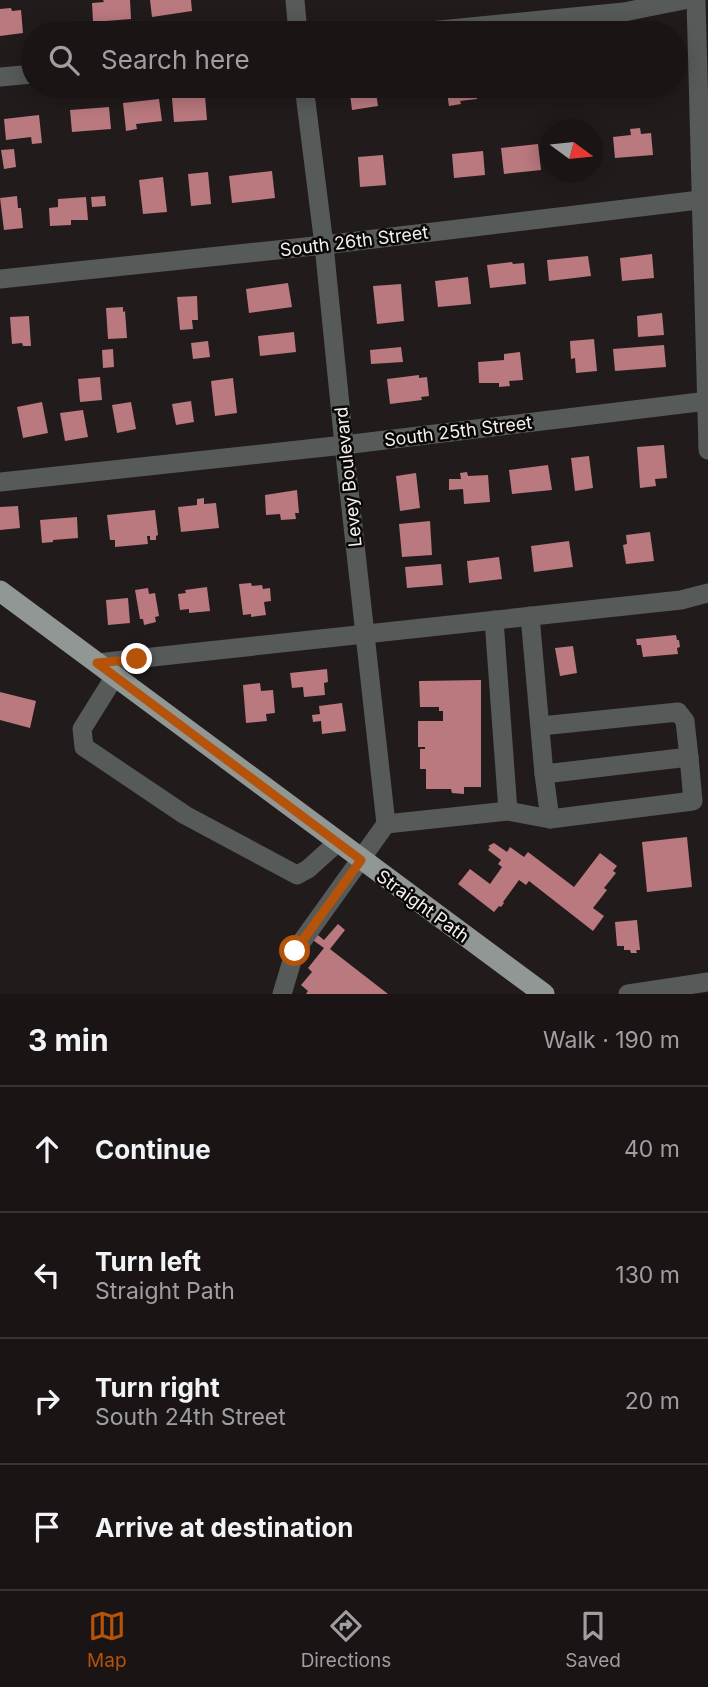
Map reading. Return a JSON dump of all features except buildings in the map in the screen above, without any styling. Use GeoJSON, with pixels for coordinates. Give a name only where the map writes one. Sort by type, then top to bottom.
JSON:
{"type":"FeatureCollection","features":[{"type":"Feature","properties":{"kind":"main road","name":"Straight Path"},"geometry":{"type":"LineString","coordinates":[[0,592],[544,994]]}},
{"type":"Feature","properties":{"kind":"street"},"geometry":{"type":"LineString","coordinates":[[295,0],[297,21]]}},
{"type":"Feature","properties":{"kind":"street"},"geometry":{"type":"LineString","coordinates":[[532,21],[624,12],[684,0]]}},
{"type":"Feature","properties":{"kind":"street"},"geometry":{"type":"LineString","coordinates":[[696,0],[705,199],[708,450]]}},
{"type":"Feature","properties":{"kind":"street"},"geometry":{"type":"LineString","coordinates":[[0,77],[21,75]]}},
{"type":"Feature","properties":{"kind":"street","name":"Levey Boulevard"},"geometry":{"type":"LineString","coordinates":[[306,98],[324,245],[386,824]]}},
{"type":"Feature","properties":{"kind":"street","name":"South 26th Street"},"geometry":{"type":"LineString","coordinates":[[0,279],[324,245],[705,199]]}},
{"type":"Feature","properties":{"kind":"street","name":"South 25th Street"},"geometry":{"type":"LineString","coordinates":[[0,482],[344,445],[707,401]]}},
{"type":"Feature","properties":{"kind":"street"},"geometry":{"type":"LineString","coordinates":[[97,663],[681,600],[708,593]]}},
{"type":"Feature","properties":{"kind":"street"},"geometry":{"type":"LineString","coordinates":[[530,616],[550,819]]}},
{"type":"Feature","properties":{"kind":"street"},"geometry":{"type":"LineString","coordinates":[[495,620],[508,811]]}},
{"type":"Feature","properties":{"kind":"street"},"geometry":{"type":"LineString","coordinates":[[115,676],[82,729],[84,747],[185,815],[297,875],[308,869],[338,842]]}},
{"type":"Feature","properties":{"kind":"street"},"geometry":{"type":"LineString","coordinates":[[282,994],[295,951],[386,824],[508,811],[550,819],[693,801],[685,721],[678,712],[541,726]]}},
{"type":"Feature","properties":{"kind":"street"},"geometry":{"type":"LineString","coordinates":[[544,774],[689,757]]}},
{"type":"Feature","properties":{"kind":"street"},"geometry":{"type":"LineString","coordinates":[[628,994],[708,982]]}},
{"type":"Feature","properties":{"kind":"route"},"geometry":{"type":"LineString","coordinates":[[137,659],[97,663],[361,860],[295,951]]}}]}
